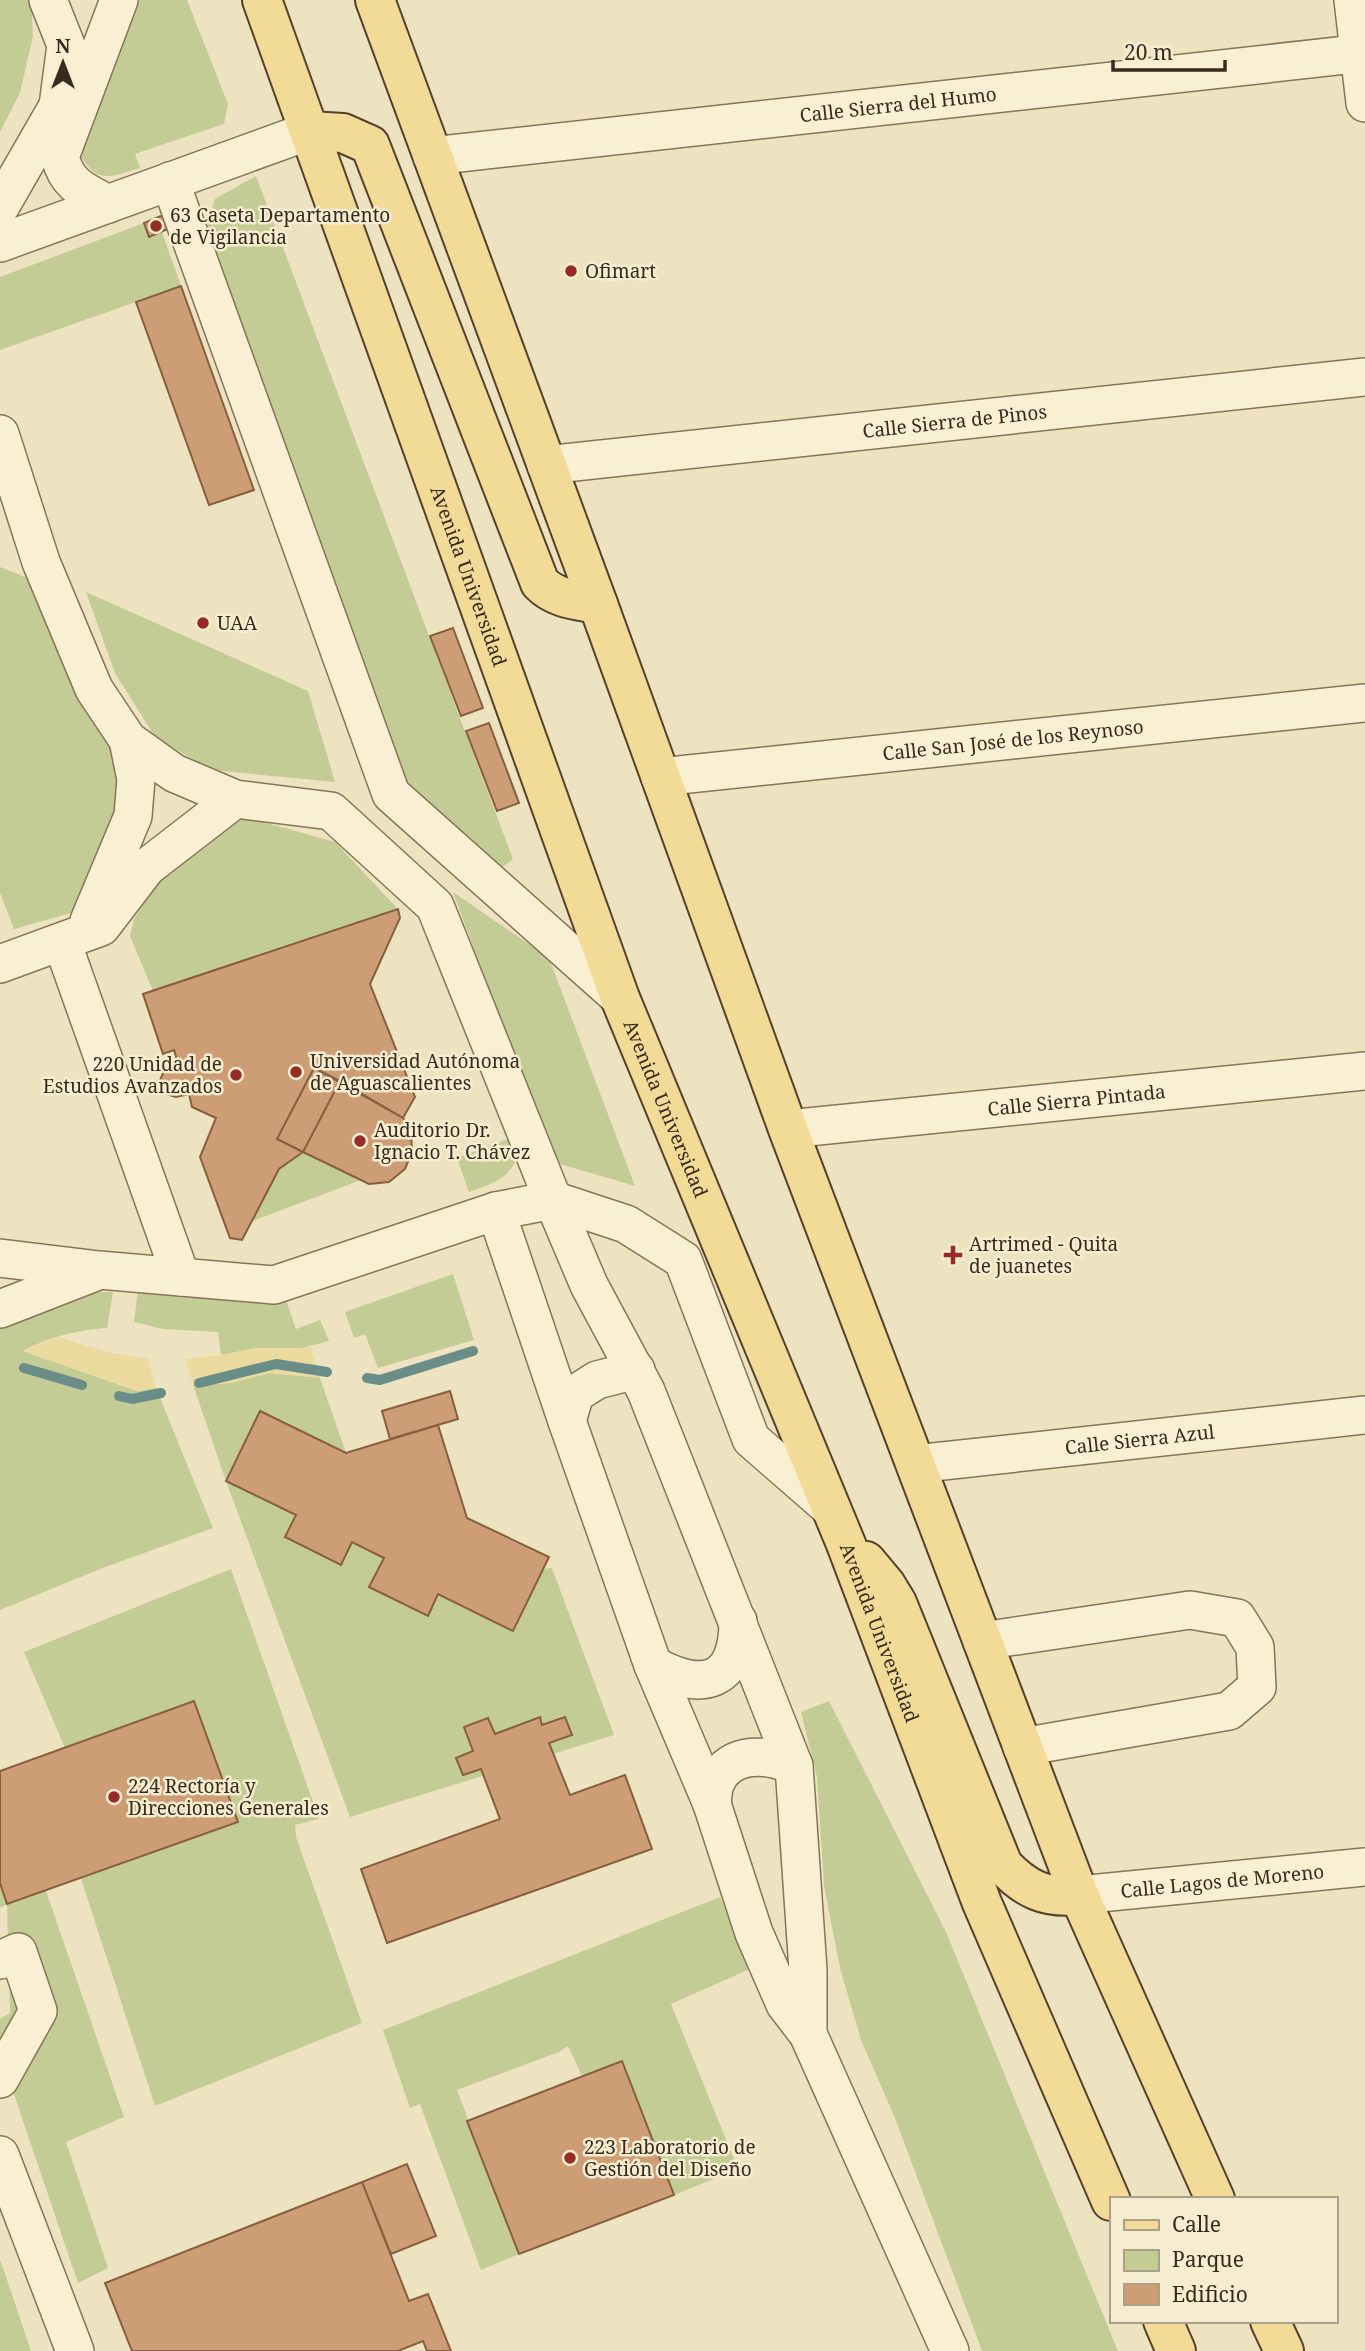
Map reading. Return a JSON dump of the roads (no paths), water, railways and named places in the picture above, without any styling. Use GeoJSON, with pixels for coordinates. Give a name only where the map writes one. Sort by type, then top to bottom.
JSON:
{"type":"FeatureCollection","features":[{"type":"Feature","properties":{"kind":"main road","name":"Avenida Universidad"},"geometry":{"type":"LineString","coordinates":[[262,0],[620,998],[846,1544],[982,1903],[1110,2199]]}},
{"type":"Feature","properties":{"kind":"main road"},"geometry":{"type":"LineString","coordinates":[[374,0],[598,604],[788,1129],[1022,1747],[1079,1895],[1214,2197]]}},
{"type":"Feature","properties":{"kind":"main road"},"geometry":{"type":"LineString","coordinates":[[309,131],[343,133],[370,145],[540,583],[557,596],[598,604]]}},
{"type":"Feature","properties":{"kind":"main road"},"geometry":{"type":"LineString","coordinates":[[846,1544],[867,1563],[897,1603],[1003,1865],[1016,1880],[1032,1890],[1063,1897],[1079,1895]]}},
{"type":"Feature","properties":{"kind":"main road"},"geometry":{"type":"LineString","coordinates":[[1164,2323],[1176,2351]]}},
{"type":"Feature","properties":{"kind":"main road"},"geometry":{"type":"LineString","coordinates":[[1271,2323],[1284,2351]]}},
{"type":"Feature","properties":{"kind":"street"},"geometry":{"type":"LineString","coordinates":[[0,207],[58,106],[66,45],[48,0]]}},
{"type":"Feature","properties":{"kind":"street"},"geometry":{"type":"LineString","coordinates":[[108,204],[76,186],[63,172],[60,157],[119,0]]}},
{"type":"Feature","properties":{"kind":"street"},"geometry":{"type":"LineString","coordinates":[[1353,0],[1362,53],[1365,103]]}},
{"type":"Feature","properties":{"kind":"street","name":"Calle Sierra del Humo"},"geometry":{"type":"LineString","coordinates":[[432,156],[1362,53]]}},
{"type":"Feature","properties":{"kind":"street"},"geometry":{"type":"LineString","coordinates":[[0,243],[309,131]]}},
{"type":"Feature","properties":{"kind":"street"},"geometry":{"type":"LineString","coordinates":[[170,181],[391,794],[620,998]]}},
{"type":"Feature","properties":{"kind":"street","name":"Calle Sierra de Pinos"},"geometry":{"type":"LineString","coordinates":[[547,465],[1365,377]]}},
{"type":"Feature","properties":{"kind":"street"},"geometry":{"type":"LineString","coordinates":[[0,434],[41,562],[94,689],[128,740],[174,773],[235,799],[331,811],[435,906],[589,1285],[636,1370],[794,1766],[808,1969],[808,2034]]}},
{"type":"Feature","properties":{"kind":"street","name":"Calle San José de los Reynoso"},"geometry":{"type":"LineString","coordinates":[[660,777],[1365,703]]}},
{"type":"Feature","properties":{"kind":"street"},"geometry":{"type":"LineString","coordinates":[[128,740],[136,779],[133,816],[72,938],[181,1277]]}},
{"type":"Feature","properties":{"kind":"street"},"geometry":{"type":"LineString","coordinates":[[0,964],[101,927],[147,867],[235,799]]}},
{"type":"Feature","properties":{"kind":"street","name":"Calle Sierra Pintada"},"geometry":{"type":"LineString","coordinates":[[788,1129],[1365,1071]]}},
{"type":"Feature","properties":{"kind":"street"},"geometry":{"type":"LineString","coordinates":[[0,1258],[99,1270],[274,1285],[496,1211],[553,1200],[626,1224],[683,1260],[751,1439],[829,1507]]}},
{"type":"Feature","properties":{"kind":"street"},"geometry":{"type":"LineString","coordinates":[[496,1211],[653,1665],[712,1804],[754,1933],[785,2004],[808,2034],[950,2351]]}},
{"type":"Feature","properties":{"kind":"street"},"geometry":{"type":"LineString","coordinates":[[0,1309],[99,1270]]}},
{"type":"Feature","properties":{"kind":"street"},"geometry":{"type":"LineString","coordinates":[[567,1421],[575,1394],[597,1380],[636,1370]]}},
{"type":"Feature","properties":{"kind":"street","name":"Calle Sierra Azul"},"geometry":{"type":"LineString","coordinates":[[915,1464],[1365,1415]]}},
{"type":"Feature","properties":{"kind":"street"},"geometry":{"type":"LineString","coordinates":[[982,1641],[1189,1609],[1237,1618],[1255,1647],[1257,1687],[1229,1711],[1022,1747]]}},
{"type":"Feature","properties":{"kind":"street"},"geometry":{"type":"LineString","coordinates":[[653,1665],[674,1677],[698,1681],[718,1675],[732,1660],[738,1641],[738,1621]]}},
{"type":"Feature","properties":{"kind":"street"},"geometry":{"type":"LineString","coordinates":[[712,1804],[716,1783],[727,1766],[750,1756],[777,1758],[794,1766]]}},
{"type":"Feature","properties":{"kind":"street","name":"Calle Lagos de Moreno"},"geometry":{"type":"LineString","coordinates":[[1079,1895],[1365,1867]]}},
{"type":"Feature","properties":{"kind":"street"},"geometry":{"type":"LineString","coordinates":[[0,1960],[18,1952],[38,2011],[0,2079]]}},
{"type":"Feature","properties":{"kind":"street"},"geometry":{"type":"LineString","coordinates":[[0,2155],[75,2351]]}},
{"type":"Feature","properties":{"kind":"waterway"},"geometry":{"type":"LineString","coordinates":[[367,1378],[380,1380],[473,1351]]}},
{"type":"Feature","properties":{"kind":"waterway"},"geometry":{"type":"LineString","coordinates":[[199,1383],[276,1364],[327,1372]]}},
{"type":"Feature","properties":{"kind":"waterway"},"geometry":{"type":"LineString","coordinates":[[24,1368],[82,1385]]}},
{"type":"Feature","properties":{"kind":"waterway"},"geometry":{"type":"LineString","coordinates":[[119,1396],[132,1399],[161,1393]]}},
{"type":"Feature","properties":{"kind":"place","name":"63 Caseta Departamento de Vigilancia"},"geometry":{"type":"Point","coordinates":[156,226]}},
{"type":"Feature","properties":{"kind":"place","name":"Ofimart"},"geometry":{"type":"Point","coordinates":[571,271]}},
{"type":"Feature","properties":{"kind":"place","name":"UAA"},"geometry":{"type":"Point","coordinates":[203,623]}},
{"type":"Feature","properties":{"kind":"place","name":"Universidad Autónoma de Aguascalientes"},"geometry":{"type":"Point","coordinates":[296,1072]}},
{"type":"Feature","properties":{"kind":"place","name":"220 Unidad de Estudios Avanzados"},"geometry":{"type":"Point","coordinates":[236,1075]}},
{"type":"Feature","properties":{"kind":"place","name":"Auditorio Dr. Ignacio T. Chávez"},"geometry":{"type":"Point","coordinates":[360,1141]}},
{"type":"Feature","properties":{"kind":"place","name":"Artrimed - Quita de juanetes"},"geometry":{"type":"Point","coordinates":[953,1255]}},
{"type":"Feature","properties":{"kind":"place","name":"224 Rectoría y Direcciones Generales"},"geometry":{"type":"Point","coordinates":[114,1797]}},
{"type":"Feature","properties":{"kind":"place","name":"223 Laboratorio de Gestión del Diseño"},"geometry":{"type":"Point","coordinates":[570,2158]}}]}
